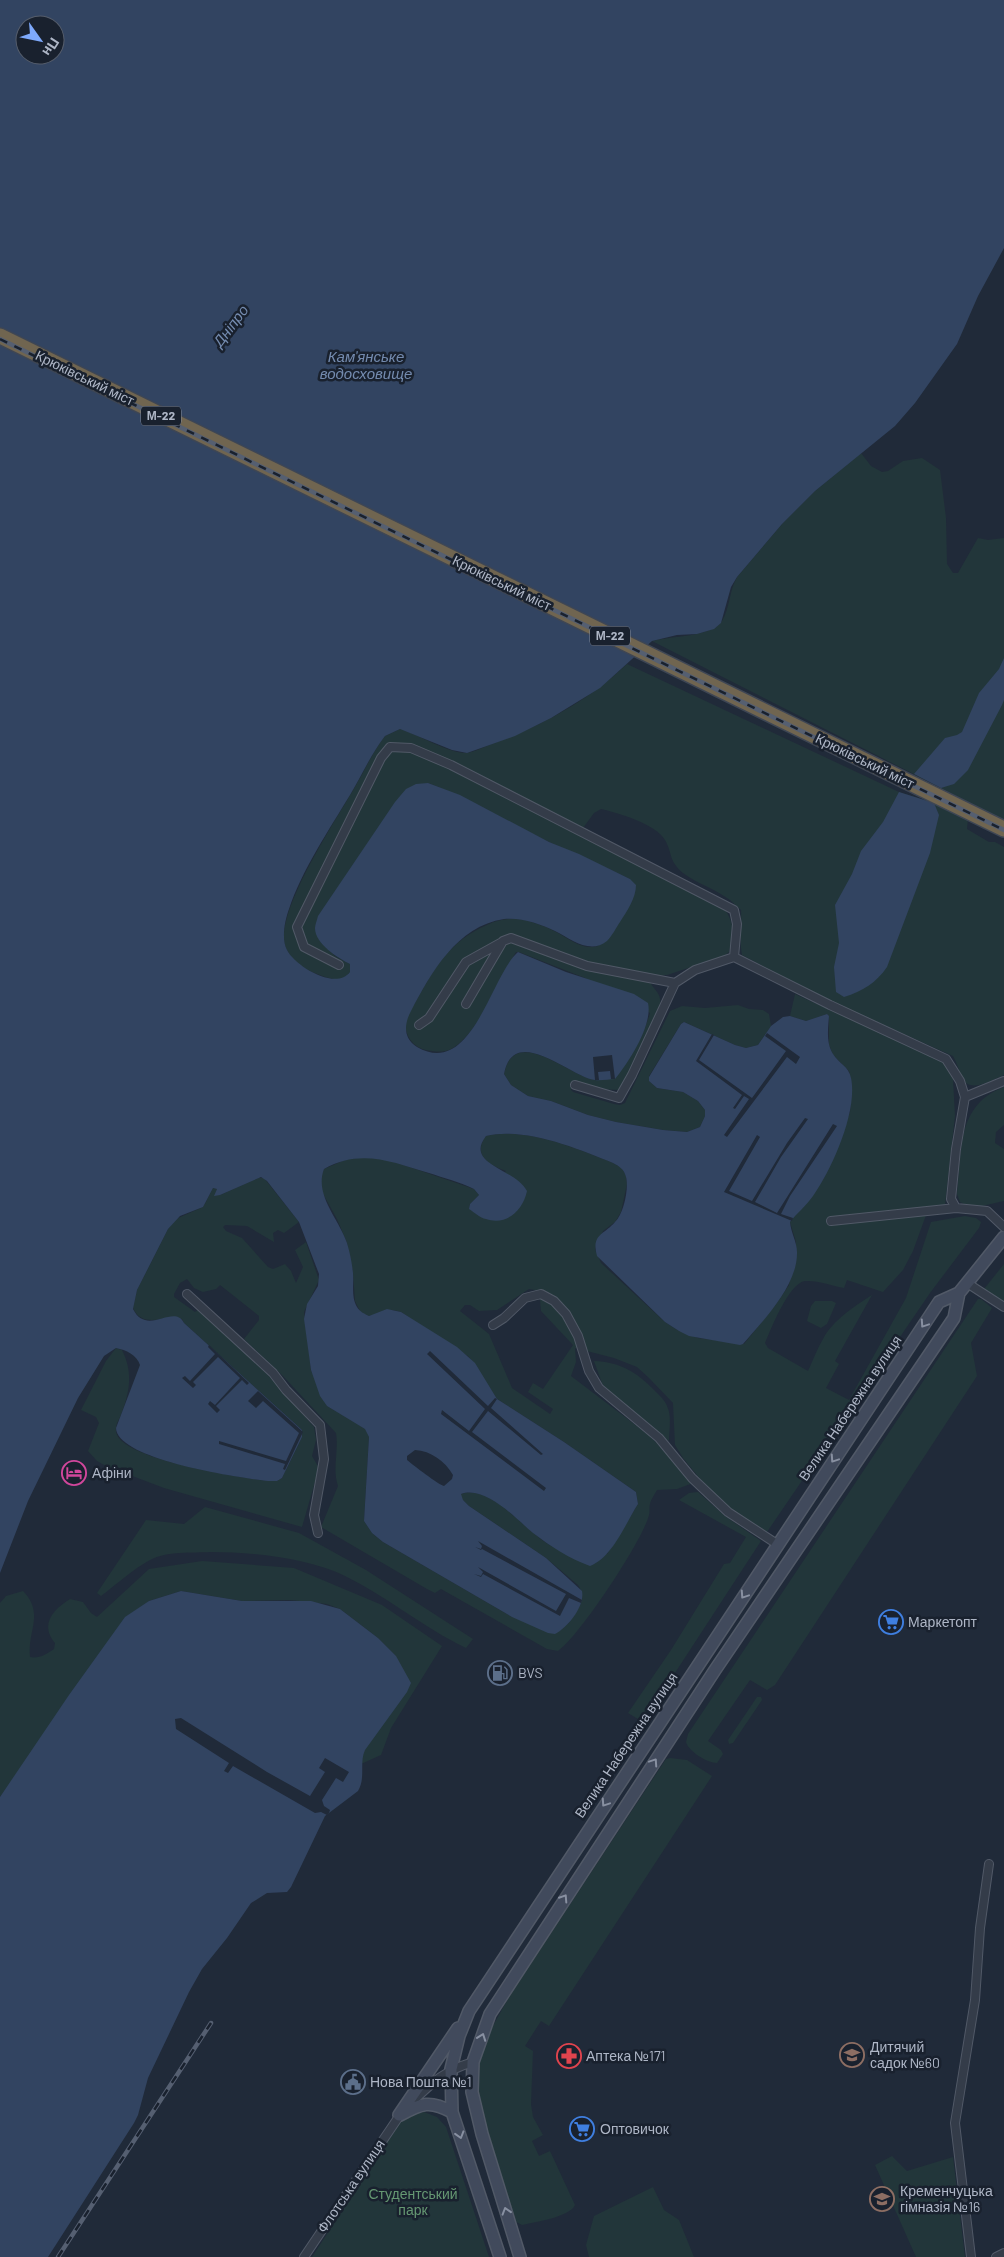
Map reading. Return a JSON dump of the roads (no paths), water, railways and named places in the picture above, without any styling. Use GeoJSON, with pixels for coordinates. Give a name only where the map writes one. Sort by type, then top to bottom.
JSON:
{"type":"FeatureCollection","features":[{"type":"Feature","properties":{"kind":"highway","name":"Крюківський міст"},"geometry":{"type":"LineString","coordinates":[[0,336],[1004,829]]}},
{"type":"Feature","properties":{"kind":"street"},"geometry":{"type":"LineString","coordinates":[[339,965],[304,947],[297,927],[381,758],[390,747],[411,748],[451,765],[734,910],[737,924],[734,957]]}},
{"type":"Feature","properties":{"kind":"street"},"geometry":{"type":"LineString","coordinates":[[419,1025],[429,1018],[466,962],[511,938],[587,966],[675,983]]}},
{"type":"Feature","properties":{"kind":"street"},"geometry":{"type":"LineString","coordinates":[[466,1004],[504,941]]}},
{"type":"Feature","properties":{"kind":"street"},"geometry":{"type":"LineString","coordinates":[[575,1085],[619,1098],[632,1075],[675,983],[695,970],[734,957],[830,1005],[946,1059],[960,1081],[964,1097],[951,1199],[956,1208]]}},
{"type":"Feature","properties":{"kind":"street"},"geometry":{"type":"LineString","coordinates":[[964,1097],[1004,1081]]}},
{"type":"Feature","properties":{"kind":"street"},"geometry":{"type":"LineString","coordinates":[[831,1221],[956,1208],[987,1211],[1004,1226]]}},
{"type":"Feature","properties":{"kind":"street","name":"Велика Набережна вулиця"},"geometry":{"type":"LineString","coordinates":[[520,2257],[482,2134],[472,2092],[473,2062],[490,2014],[710,1678],[954,1318],[959,1293],[1004,1237]]}},
{"type":"Feature","properties":{"kind":"street"},"geometry":{"type":"LineString","coordinates":[[967,1282],[1004,1307]]}},
{"type":"Feature","properties":{"kind":"street","name":"Велика Набережна вулиця"},"geometry":{"type":"LineString","coordinates":[[500,2257],[452,2112],[451,2069],[459,2036],[469,2011],[939,1302],[959,1293]]}},
{"type":"Feature","properties":{"kind":"street"},"geometry":{"type":"LineString","coordinates":[[187,1294],[273,1373],[286,1390],[320,1425],[324,1459],[314,1515],[318,1533]]}},
{"type":"Feature","properties":{"kind":"street"},"geometry":{"type":"LineString","coordinates":[[493,1325],[504,1318],[525,1298],[541,1294],[554,1301],[566,1314],[578,1336],[589,1372],[599,1388],[659,1438],[692,1478],[728,1512],[777,1544]]}},
{"type":"Feature","properties":{"kind":"street"},"geometry":{"type":"LineString","coordinates":[[971,2257],[955,2123],[975,2000],[980,1928],[989,1864]]}},
{"type":"Feature","properties":{"kind":"street"},"geometry":{"type":"LineString","coordinates":[[399,2115],[469,2011]]}},
{"type":"Feature","properties":{"kind":"street"},"geometry":{"type":"LineString","coordinates":[[451,2069],[473,2062]]}},
{"type":"Feature","properties":{"kind":"street","name":"Флотська вулиця"},"geometry":{"type":"LineString","coordinates":[[304,2257],[399,2115],[451,2069]]}},
{"type":"Feature","properties":{"kind":"street"},"geometry":{"type":"LineString","coordinates":[[399,2115],[427,2103],[442,2106],[452,2112]]}},
{"type":"Feature","properties":{"kind":"street"},"geometry":{"type":"LineString","coordinates":[[996,2257],[1004,2253]]}},
{"type":"Feature","properties":{"kind":"water","name":"Кам'янське водосховище"},"geometry":{"type":"Polygon","coordinates":[[[0,0],[1004,0],[1004,248],[978,296],[957,344],[915,403],[895,426],[815,491],[782,524],[737,577],[731,587],[721,623],[714,629],[697,634],[677,635],[652,641],[600,688],[551,718],[515,736],[467,753],[452,750],[400,729],[385,736],[308,865],[294,894],[285,924],[285,946],[298,963],[326,978],[344,977],[350,972],[350,964],[334,954],[319,940],[315,928],[318,916],[395,802],[406,789],[416,784],[428,783],[460,795],[549,842],[579,854],[630,879],[636,885],[633,900],[628,909],[611,937],[601,945],[587,946],[543,926],[517,919],[504,919],[487,923],[472,931],[447,953],[427,982],[411,1011],[406,1030],[409,1039],[417,1047],[436,1053],[452,1049],[466,1037],[478,1020],[508,964],[518,952],[566,972],[634,994],[648,1003],[649,1012],[639,1043],[615,1079],[595,1080],[545,1057],[531,1053],[519,1053],[510,1059],[504,1074],[511,1085],[528,1096],[551,1101],[588,1115],[616,1122],[687,1132],[700,1127],[705,1116],[705,1110],[698,1101],[683,1092],[657,1088],[649,1081],[649,1077],[681,1024],[684,1022],[746,1048],[758,1045],[771,1026],[783,1017],[790,1016],[806,1021],[827,1014],[829,1016],[829,1045],[835,1057],[850,1074],[851,1107],[842,1139],[828,1171],[813,1196],[790,1222],[797,1252],[796,1264],[786,1290],[743,1344],[689,1336],[679,1331],[665,1322],[597,1256],[597,1239],[615,1222],[623,1207],[627,1187],[624,1172],[613,1163],[550,1140],[517,1134],[486,1136],[481,1146],[481,1154],[494,1166],[521,1183],[527,1191],[522,1204],[513,1215],[494,1221],[479,1216],[469,1209],[470,1204],[479,1195],[474,1189],[452,1180],[389,1161],[376,1159],[351,1159],[324,1169],[322,1188],[347,1243],[353,1269],[353,1290],[357,1307],[369,1316],[387,1309],[401,1312],[457,1347],[475,1363],[497,1399],[564,1442],[636,1492],[638,1504],[618,1539],[598,1562],[590,1566],[546,1543],[491,1499],[481,1494],[461,1494],[463,1500],[469,1506],[546,1558],[582,1591],[581,1603],[574,1616],[555,1634],[548,1633],[512,1617],[383,1542],[372,1533],[364,1521],[369,1437],[365,1429],[327,1406],[320,1396],[311,1370],[304,1319],[307,1304],[318,1286],[319,1274],[299,1222],[267,1181],[261,1177],[220,1195],[214,1196],[217,1189],[213,1188],[203,1207],[180,1216],[168,1229],[137,1290],[133,1309],[139,1317],[145,1320],[174,1316],[180,1318],[302,1430],[302,1437],[282,1478],[277,1481],[268,1481],[182,1465],[157,1458],[136,1449],[122,1439],[116,1428],[140,1365],[139,1361],[131,1354],[116,1348],[104,1356],[78,1398],[28,1501],[0,1573],[0,0]],[[415,1450],[407,1456],[407,1460],[444,1486],[452,1479],[453,1475],[442,1461],[427,1452],[415,1450]]]}},
{"type":"Feature","properties":{"kind":"water"},"geometry":{"type":"Polygon","coordinates":[[[1004,658],[1004,700],[968,770],[954,784],[941,788],[914,774],[945,738],[962,732],[979,693],[999,669],[1004,658]]]}},
{"type":"Feature","properties":{"kind":"water"},"geometry":{"type":"Polygon","coordinates":[[[899,792],[934,803],[939,815],[930,853],[887,967],[868,986],[844,997],[836,992],[834,967],[839,943],[835,905],[852,874],[861,851],[883,822],[899,792]]]}},
{"type":"Feature","properties":{"kind":"water"},"geometry":{"type":"Polygon","coordinates":[[[181,1591],[242,1601],[311,1601],[340,1609],[378,1638],[396,1656],[411,1683],[407,1692],[365,1750],[362,1760],[362,1781],[358,1791],[325,1816],[291,1887],[287,1892],[267,1893],[251,1903],[227,1938],[202,1969],[148,2078],[134,2123],[48,2257],[0,2257],[0,1797],[69,1695],[125,1617],[149,1601],[181,1591]]]}},
{"type":"Feature","properties":{"kind":"railway"},"geometry":{"type":"LineString","coordinates":[[0,339],[1004,830]]}},
{"type":"Feature","properties":{"kind":"railway"},"geometry":{"type":"LineString","coordinates":[[58,2257],[211,2023]]}},
{"type":"Feature","properties":{"kind":"place","name":"Афіни"},"geometry":{"type":"Point","coordinates":[74,1473]}},
{"type":"Feature","properties":{"kind":"place","name":"Маркетопт"},"geometry":{"type":"Point","coordinates":[891,1622]}},
{"type":"Feature","properties":{"kind":"place","name":"BVS"},"geometry":{"type":"Point","coordinates":[500,1673]}},
{"type":"Feature","properties":{"kind":"place","name":"Дитячий садок №60"},"geometry":{"type":"Point","coordinates":[852,2055]}},
{"type":"Feature","properties":{"kind":"place","name":"Аптека №171"},"geometry":{"type":"Point","coordinates":[569,2056]}},
{"type":"Feature","properties":{"kind":"place","name":"Нова Пошта №1"},"geometry":{"type":"Point","coordinates":[353,2082]}},
{"type":"Feature","properties":{"kind":"place","name":"Оптовичок"},"geometry":{"type":"Point","coordinates":[582,2129]}},
{"type":"Feature","properties":{"kind":"place","name":"Кременчуцька гімназія №16"},"geometry":{"type":"Point","coordinates":[882,2199]}},
{"type":"Feature","properties":{"kind":"water label","name":"Дніпро"},"geometry":{"type":"Point","coordinates":[231,326]}},
{"type":"Feature","properties":{"kind":"park label","name":"Студентський парк"},"geometry":{"type":"Point","coordinates":[413,2202]}}]}
